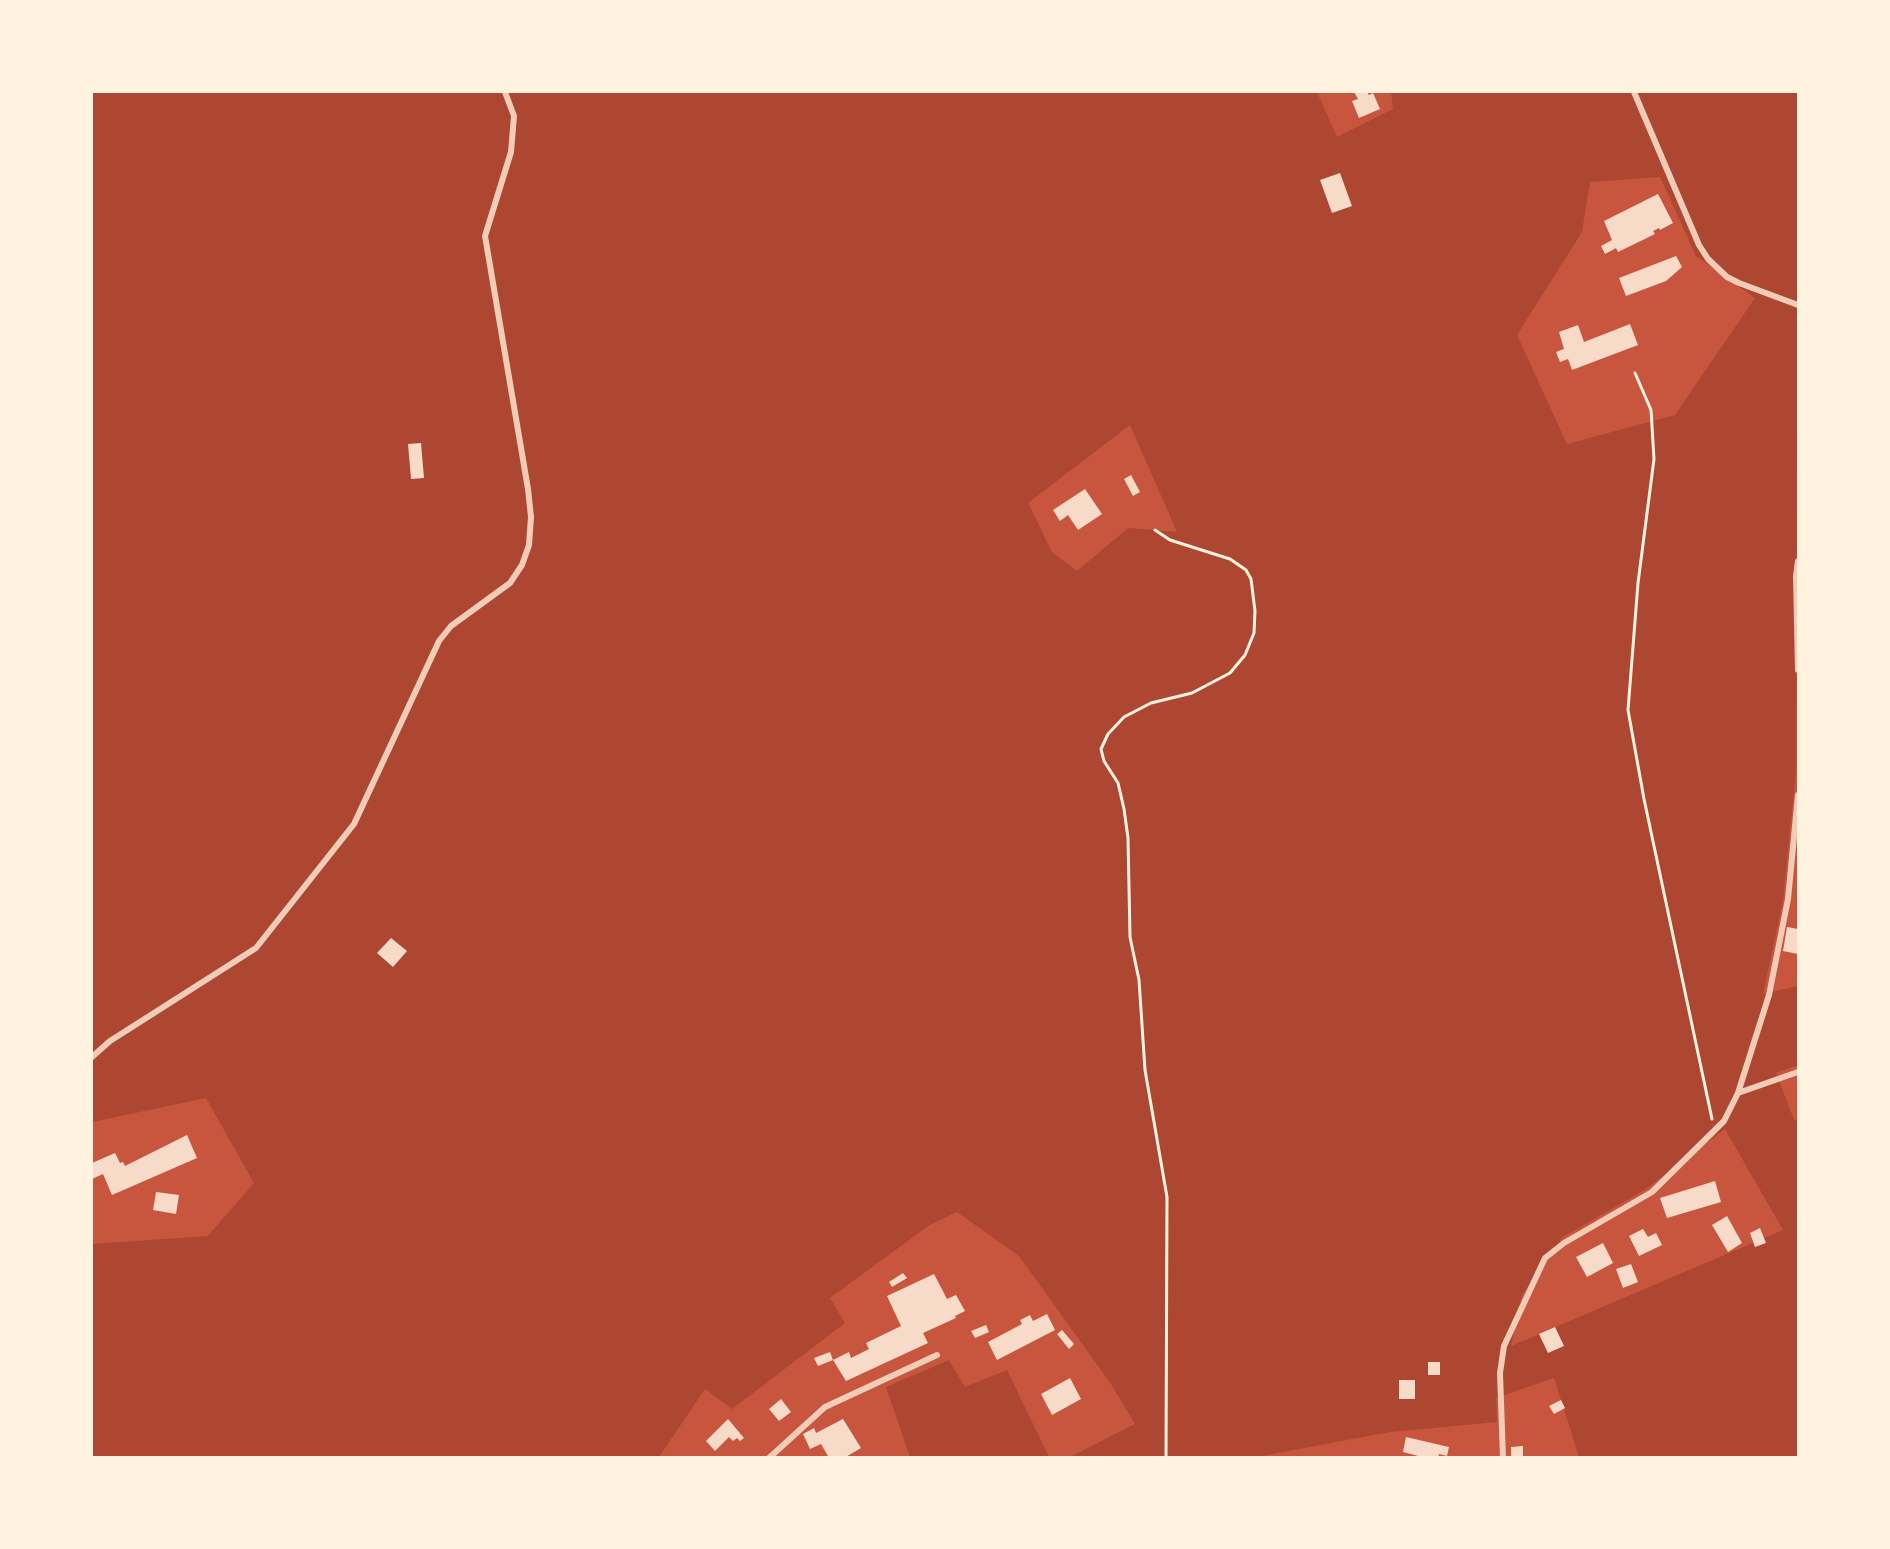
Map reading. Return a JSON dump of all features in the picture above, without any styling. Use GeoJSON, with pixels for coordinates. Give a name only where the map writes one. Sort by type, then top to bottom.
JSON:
{"type":"FeatureCollection","features":[{"type":"Feature","properties":{"kind":"street"},"geometry":{"type":"LineString","coordinates":[[92,1057],[110,1041],[256,948],[354,824],[439,640],[451,626],[510,584],[522,565],[529,545],[531,517],[528,489],[485,236],[511,152],[514,116],[505,92]]}},
{"type":"Feature","properties":{"kind":"street"},"geometry":{"type":"LineString","coordinates":[[1634,92],[1699,245],[1708,259],[1727,277],[1798,305]]}},
{"type":"Feature","properties":{"kind":"street"},"geometry":{"type":"LineString","coordinates":[[1798,561],[1796,576],[1798,670]]}},
{"type":"Feature","properties":{"kind":"street"},"geometry":{"type":"LineString","coordinates":[[1503,1458],[1500,1373],[1504,1346],[1545,1258],[1564,1243],[1652,1192],[1724,1121],[1738,1093],[1769,995],[1788,899],[1798,795]]}},
{"type":"Feature","properties":{"kind":"street"},"geometry":{"type":"LineString","coordinates":[[1738,1093],[1798,1072]]}},
{"type":"Feature","properties":{"kind":"street"},"geometry":{"type":"LineString","coordinates":[[769,1458],[825,1407],[937,1355]]}},
{"type":"Feature","properties":{"kind":"path"},"geometry":{"type":"LineString","coordinates":[[1635,373],[1651,410],[1654,459],[1638,583],[1628,710],[1644,799],[1714,1130]]}},
{"type":"Feature","properties":{"kind":"path"},"geometry":{"type":"LineString","coordinates":[[1155,530],[1170,540],[1230,559],[1246,570],[1251,579],[1255,611],[1254,633],[1250,644],[1245,655],[1230,673],[1211,686],[1151,704],[1124,717],[1108,734],[1101,750],[1104,761],[1118,783],[1124,809],[1128,838],[1130,937],[1139,980],[1145,1070],[1167,1197],[1166,1458]]}},
{"type":"Feature","properties":{"kind":"shaded area"},"geometry":{"type":"Polygon","coordinates":[[[92,92],[1317,92],[1337,137],[1393,109],[1391,92],[1798,92],[1796,771],[1783,901],[1763,994],[1798,986],[1798,1065],[1776,1073],[1794,1120],[1798,1119],[1798,1457],[1579,1457],[1554,1378],[1496,1398],[1497,1422],[1390,1432],[1256,1457],[1070,1457],[1135,1424],[1111,1384],[1019,1256],[957,1212],[928,1226],[830,1298],[845,1323],[732,1409],[705,1389],[659,1457],[92,1457],[92,1244],[208,1236],[254,1183],[206,1098],[92,1122],[92,92]],[[1660,177],[1590,182],[1582,232],[1517,335],[1567,444],[1675,415],[1755,298],[1696,256],[1660,177]],[[1130,425],[1028,503],[1052,552],[1077,571],[1128,528],[1177,532],[1130,425]],[[1725,1129],[1646,1189],[1563,1237],[1522,1295],[1511,1346],[1783,1230],[1725,1129]]]}},
{"type":"Feature","properties":{"kind":"shaded area"},"geometry":{"type":"Polygon","coordinates":[[[949,1360],[965,1387],[1007,1370],[1049,1457],[910,1457],[886,1387],[949,1360]]]}},
{"type":"Feature","properties":{"kind":"building"},"geometry":{"type":"Polygon","coordinates":[[[1354,92],[1367,92],[1369,95],[1373,93],[1380,109],[1359,118],[1352,101],[1358,99],[1354,92]]]}},
{"type":"Feature","properties":{"kind":"building"},"geometry":{"type":"Polygon","coordinates":[[[1340,173],[1352,206],[1332,213],[1320,180],[1340,173]]]}},
{"type":"Feature","properties":{"kind":"building"},"geometry":{"type":"Polygon","coordinates":[[[1658,194],[1673,223],[1653,231],[1655,234],[1618,252],[1616,248],[1605,254],[1601,246],[1612,240],[1604,221],[1658,194]]]}},
{"type":"Feature","properties":{"kind":"building"},"geometry":{"type":"Polygon","coordinates":[[[1676,256],[1682,267],[1666,281],[1626,296],[1619,278],[1676,256]]]}},
{"type":"Feature","properties":{"kind":"building"},"geometry":{"type":"Polygon","coordinates":[[[1630,324],[1638,345],[1572,370],[1568,359],[1560,362],[1556,352],[1564,349],[1559,332],[1578,325],[1584,342],[1630,324]]]}},
{"type":"Feature","properties":{"kind":"building"},"geometry":{"type":"Polygon","coordinates":[[[421,443],[424,478],[411,479],[408,444],[421,443]]]}},
{"type":"Feature","properties":{"kind":"building"},"geometry":{"type":"Polygon","coordinates":[[[1131,475],[1140,492],[1133,496],[1124,479],[1131,475]]]}},
{"type":"Feature","properties":{"kind":"building"},"geometry":{"type":"Polygon","coordinates":[[[1085,489],[1102,514],[1078,530],[1068,515],[1060,521],[1053,510],[1085,489]]]}},
{"type":"Feature","properties":{"kind":"building"},"geometry":{"type":"Polygon","coordinates":[[[1787,927],[1798,929],[1798,954],[1783,951],[1787,927]]]}},
{"type":"Feature","properties":{"kind":"building"},"geometry":{"type":"Polygon","coordinates":[[[391,938],[407,951],[393,967],[377,953],[391,938]]]}},
{"type":"Feature","properties":{"kind":"building"},"geometry":{"type":"Polygon","coordinates":[[[187,1135],[197,1158],[112,1195],[103,1174],[92,1179],[92,1163],[115,1153],[120,1163],[123,1162],[125,1166],[187,1135]]]}},
{"type":"Feature","properties":{"kind":"building"},"geometry":{"type":"Polygon","coordinates":[[[1715,1181],[1721,1202],[1667,1218],[1660,1198],[1715,1181]]]}},
{"type":"Feature","properties":{"kind":"building"},"geometry":{"type":"Polygon","coordinates":[[[156,1192],[179,1195],[176,1214],[153,1210],[156,1192]]]}},
{"type":"Feature","properties":{"kind":"building"},"geometry":{"type":"Polygon","coordinates":[[[1727,1216],[1742,1243],[1728,1252],[1712,1225],[1727,1216]]]}},
{"type":"Feature","properties":{"kind":"building"},"geometry":{"type":"Polygon","coordinates":[[[1760,1228],[1766,1243],[1755,1247],[1750,1233],[1760,1228]]]}},
{"type":"Feature","properties":{"kind":"building"},"geometry":{"type":"Polygon","coordinates":[[[1643,1229],[1648,1237],[1656,1233],[1662,1245],[1639,1256],[1629,1236],[1643,1229]]]}},
{"type":"Feature","properties":{"kind":"building"},"geometry":{"type":"Polygon","coordinates":[[[1603,1243],[1613,1263],[1587,1277],[1576,1257],[1603,1243]]]}},
{"type":"Feature","properties":{"kind":"building"},"geometry":{"type":"Polygon","coordinates":[[[1631,1264],[1638,1282],[1623,1288],[1616,1269],[1631,1264]]]}},
{"type":"Feature","properties":{"kind":"building"},"geometry":{"type":"Polygon","coordinates":[[[903,1273],[907,1278],[892,1287],[889,1282],[903,1273]]]}},
{"type":"Feature","properties":{"kind":"building"},"geometry":{"type":"Polygon","coordinates":[[[934,1274],[947,1299],[956,1295],[965,1311],[955,1316],[956,1318],[923,1333],[928,1343],[846,1381],[833,1360],[849,1352],[851,1358],[869,1349],[866,1343],[901,1326],[887,1296],[934,1274]]]}},
{"type":"Feature","properties":{"kind":"building"},"geometry":{"type":"Polygon","coordinates":[[[1047,1314],[1055,1330],[997,1360],[988,1342],[1022,1324],[1020,1320],[1030,1315],[1033,1321],[1047,1314]]]}},
{"type":"Feature","properties":{"kind":"building"},"geometry":{"type":"Polygon","coordinates":[[[986,1325],[989,1332],[975,1338],[971,1331],[986,1325]]]}},
{"type":"Feature","properties":{"kind":"building"},"geometry":{"type":"Polygon","coordinates":[[[1555,1327],[1564,1346],[1548,1353],[1539,1334],[1555,1327]]]}},
{"type":"Feature","properties":{"kind":"building"},"geometry":{"type":"Polygon","coordinates":[[[1062,1330],[1074,1344],[1069,1349],[1057,1334],[1062,1330]]]}},
{"type":"Feature","properties":{"kind":"building"},"geometry":{"type":"Polygon","coordinates":[[[830,1352],[833,1360],[818,1366],[814,1358],[830,1352]]]}},
{"type":"Feature","properties":{"kind":"building"},"geometry":{"type":"Polygon","coordinates":[[[1428,1362],[1440,1362],[1440,1375],[1428,1375],[1428,1362]]]}},
{"type":"Feature","properties":{"kind":"building"},"geometry":{"type":"Polygon","coordinates":[[[1070,1378],[1081,1399],[1052,1415],[1041,1394],[1070,1378]]]}},
{"type":"Feature","properties":{"kind":"building"},"geometry":{"type":"Polygon","coordinates":[[[1399,1380],[1415,1380],[1415,1399],[1399,1399],[1399,1380]]]}},
{"type":"Feature","properties":{"kind":"building"},"geometry":{"type":"Polygon","coordinates":[[[781,1399],[791,1412],[779,1421],[769,1409],[781,1399]]]}},
{"type":"Feature","properties":{"kind":"building"},"geometry":{"type":"Polygon","coordinates":[[[1561,1400],[1565,1408],[1554,1414],[1549,1406],[1561,1400]]]}},
{"type":"Feature","properties":{"kind":"building"},"geometry":{"type":"Polygon","coordinates":[[[728,1419],[744,1438],[740,1441],[737,1438],[733,1441],[729,1437],[715,1451],[706,1441],[728,1419]]]}},
{"type":"Feature","properties":{"kind":"building"},"geometry":{"type":"Polygon","coordinates":[[[843,1419],[861,1448],[844,1458],[828,1456],[821,1444],[810,1449],[803,1434],[814,1428],[816,1433],[843,1419]]]}},
{"type":"Feature","properties":{"kind":"building"},"geometry":{"type":"Polygon","coordinates":[[[1406,1437],[1449,1447],[1447,1456],[1439,1454],[1438,1458],[1426,1458],[1403,1452],[1406,1437]]]}},
{"type":"Feature","properties":{"kind":"building"},"geometry":{"type":"Polygon","coordinates":[[[1523,1446],[1523,1458],[1511,1458],[1511,1447],[1523,1446]]]}}]}
